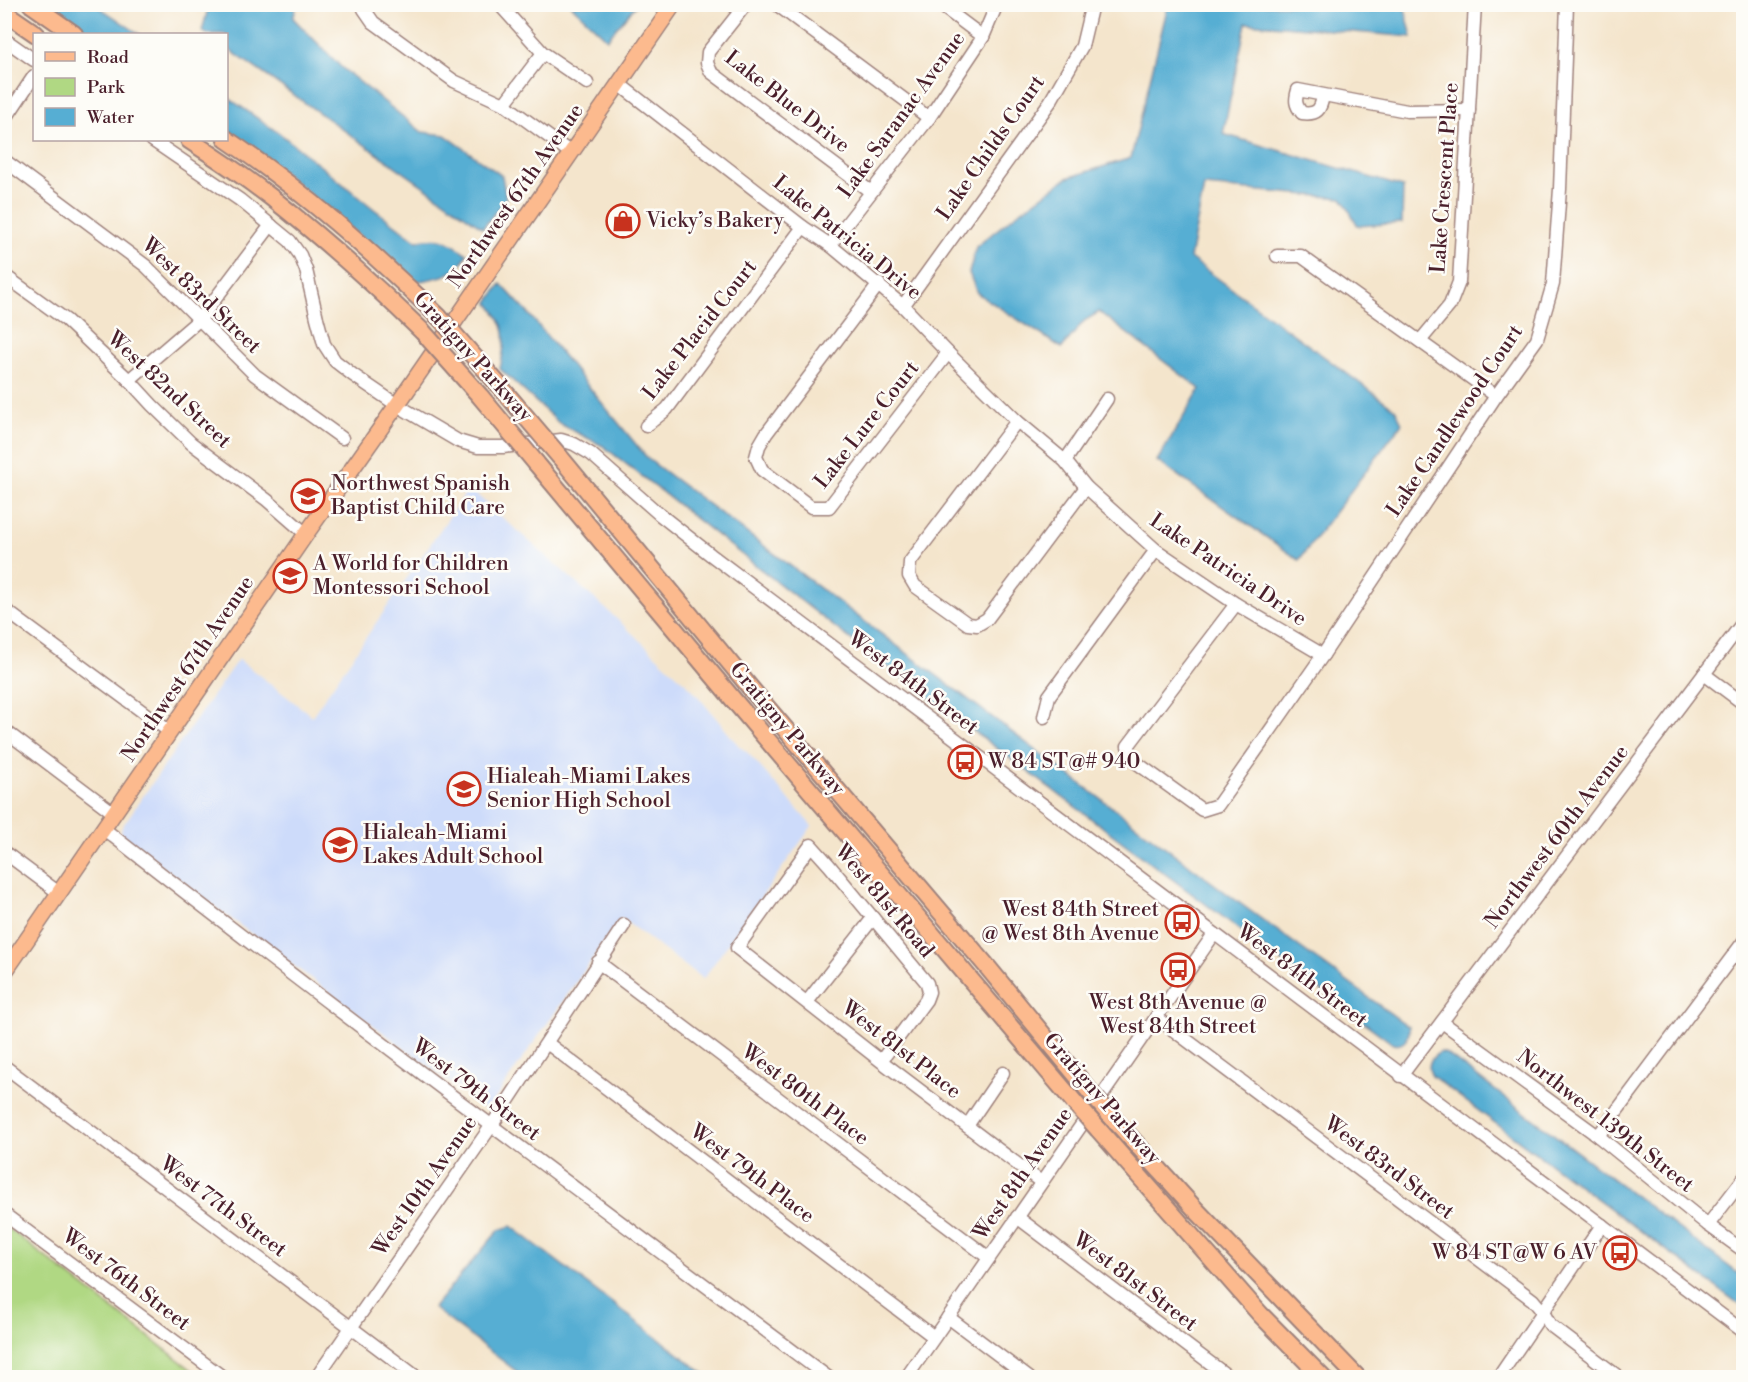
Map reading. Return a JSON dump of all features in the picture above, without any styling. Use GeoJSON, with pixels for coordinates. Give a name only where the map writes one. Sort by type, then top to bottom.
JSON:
{"type":"FeatureCollection","features":[{"type":"Feature","properties":{"kind":"highway"},"geometry":{"type":"LineString","coordinates":[[31,4],[73,33]]}},
{"type":"Feature","properties":{"kind":"highway"},"geometry":{"type":"LineString","coordinates":[[4,12],[35,33]]}},
{"type":"Feature","properties":{"kind":"highway","name":"Gratigny Parkway"},"geometry":{"type":"LineString","coordinates":[[228,140],[298,190],[339,224],[439,317],[560,457],[1109,1114],[1196,1210],[1358,1377]]}},
{"type":"Feature","properties":{"kind":"highway","name":"Gratigny Parkway"},"geometry":{"type":"LineString","coordinates":[[190,141],[270,196],[318,235],[423,332],[480,396],[1075,1103],[1260,1314],[1323,1377]]}},
{"type":"Feature","properties":{"kind":"highway"},"geometry":{"type":"LineString","coordinates":[[1339,1359],[1365,1377]]}},
{"type":"Feature","properties":{"kind":"main road","name":"Northwest 67th Avenue"},"geometry":{"type":"LineString","coordinates":[[5,972],[674,4]]}},
{"type":"Feature","properties":{"kind":"street"},"geometry":{"type":"LineString","coordinates":[[364,4],[364,9],[373,22],[454,81],[504,104],[571,153]]}},
{"type":"Feature","properties":{"kind":"street"},"geometry":{"type":"LineString","coordinates":[[499,4],[543,53],[587,83]]}},
{"type":"Feature","properties":{"kind":"street","name":"Lake Blue Drive"},"geometry":{"type":"LineString","coordinates":[[746,4],[708,52],[707,63],[711,72],[871,192]]}},
{"type":"Feature","properties":{"kind":"street"},"geometry":{"type":"LineString","coordinates":[[776,4],[929,118]]}},
{"type":"Feature","properties":{"kind":"street"},"geometry":{"type":"LineString","coordinates":[[939,4],[983,37]]}},
{"type":"Feature","properties":{"kind":"street","name":"Lake Saranac Avenue"},"geometry":{"type":"LineString","coordinates":[[830,245],[929,118],[983,37],[997,4]]}},
{"type":"Feature","properties":{"kind":"street","name":"Lake Childs Court"},"geometry":{"type":"LineString","coordinates":[[903,306],[1050,102],[1082,46],[1092,4]]}},
{"type":"Feature","properties":{"kind":"street","name":"Lake Crescent Place"},"geometry":{"type":"LineString","coordinates":[[1420,341],[1450,305],[1459,282],[1475,4]]}},
{"type":"Feature","properties":{"kind":"street","name":"Lake Candlewood Court"},"geometry":{"type":"LineString","coordinates":[[1236,604],[1128,746],[1134,761],[1202,810],[1218,805],[1323,655],[1496,396],[1538,339],[1553,284],[1560,189],[1567,4]]}},
{"type":"Feature","properties":{"kind":"street"},"geometry":{"type":"LineString","coordinates":[[4,39],[33,59]]}},
{"type":"Feature","properties":{"kind":"street"},"geometry":{"type":"LineString","coordinates":[[504,104],[543,53]]}},
{"type":"Feature","properties":{"kind":"street"},"geometry":{"type":"LineString","coordinates":[[4,121],[33,78]]}},
{"type":"Feature","properties":{"kind":"street","name":"Lake Patricia Drive"},"geometry":{"type":"LineString","coordinates":[[619,84],[879,284],[1017,421],[1065,461],[1086,487],[1156,550],[1236,604],[1323,655]]}},
{"type":"Feature","properties":{"kind":"street"},"geometry":{"type":"LineString","coordinates":[[1323,95],[1322,104],[1311,114],[1302,113],[1296,106],[1298,90],[1407,111],[1470,110]]}},
{"type":"Feature","properties":{"kind":"street","name":"West 84th Street"},"geometry":{"type":"LineString","coordinates":[[153,141],[240,200],[290,241],[306,270],[324,344],[336,361],[353,375],[397,405],[458,441],[478,447],[503,447],[561,440],[574,444],[591,454],[711,555],[1743,1332]]}},
{"type":"Feature","properties":{"kind":"street","name":"West 83rd Street"},"geometry":{"type":"LineString","coordinates":[[4,160],[146,266],[255,375],[342,438]]}},
{"type":"Feature","properties":{"kind":"street"},"geometry":{"type":"LineString","coordinates":[[129,380],[200,319],[271,225]]}},
{"type":"Feature","properties":{"kind":"street","name":"Lake Placid Court"},"geometry":{"type":"LineString","coordinates":[[646,426],[668,408],[804,226]]}},
{"type":"Feature","properties":{"kind":"street"},"geometry":{"type":"LineString","coordinates":[[1277,256],[1301,256],[1496,396]]}},
{"type":"Feature","properties":{"kind":"street","name":"West 82nd Street"},"geometry":{"type":"LineString","coordinates":[[4,275],[66,320],[191,443],[267,500],[306,534]]}},
{"type":"Feature","properties":{"kind":"street","name":"Lake Lure Court"},"geometry":{"type":"LineString","coordinates":[[879,284],[766,434],[756,457],[762,470],[811,507],[829,507],[948,353]]}},
{"type":"Feature","properties":{"kind":"street"},"geometry":{"type":"LineString","coordinates":[[1065,461],[1107,399]]}},
{"type":"Feature","properties":{"kind":"street"},"geometry":{"type":"LineString","coordinates":[[1017,421],[910,562],[909,576],[915,586],[968,624],[977,625],[987,620],[1086,487]]}},
{"type":"Feature","properties":{"kind":"street"},"geometry":{"type":"LineString","coordinates":[[1044,717],[1049,696],[1156,550]]}},
{"type":"Feature","properties":{"kind":"street"},"geometry":{"type":"LineString","coordinates":[[4,609],[170,732]]}},
{"type":"Feature","properties":{"kind":"street","name":"Northwest 60th Avenue"},"geometry":{"type":"LineString","coordinates":[[1401,1076],[1743,621]]}},
{"type":"Feature","properties":{"kind":"street"},"geometry":{"type":"LineString","coordinates":[[1704,674],[1743,704]]}},
{"type":"Feature","properties":{"kind":"street"},"geometry":{"type":"LineString","coordinates":[[4,730],[114,813]]}},
{"type":"Feature","properties":{"kind":"street","name":"West 79th Street"},"geometry":{"type":"LineString","coordinates":[[104,829],[249,943],[829,1377]]}},
{"type":"Feature","properties":{"kind":"street","name":"West 81st Road"},"geometry":{"type":"LineString","coordinates":[[737,948],[811,844],[927,983],[929,992],[926,1000],[881,1061]]}},
{"type":"Feature","properties":{"kind":"street"},"geometry":{"type":"LineString","coordinates":[[4,852],[59,893]]}},
{"type":"Feature","properties":{"kind":"street"},"geometry":{"type":"LineString","coordinates":[[807,1002],[873,918]]}},
{"type":"Feature","properties":{"kind":"street","name":"West 10th Avenue"},"geometry":{"type":"LineString","coordinates":[[316,1377],[492,1125],[624,925]]}},
{"type":"Feature","properties":{"kind":"street","name":"West 8th Avenue"},"geometry":{"type":"LineString","coordinates":[[906,1377],[1214,934]]}},
{"type":"Feature","properties":{"kind":"street"},"geometry":{"type":"LineString","coordinates":[[1598,1136],[1743,941]]}},
{"type":"Feature","properties":{"kind":"street","name":"West 81st Place"},"geometry":{"type":"LineString","coordinates":[[737,948],[1041,1182]]}},
{"type":"Feature","properties":{"kind":"street","name":"West 80th Place"},"geometry":{"type":"LineString","coordinates":[[598,962],[989,1258]]}},
{"type":"Feature","properties":{"kind":"street","name":"West 83rd Street"},"geometry":{"type":"LineString","coordinates":[[1156,1017],[1533,1300],[1550,1325],[1620,1377]]}},
{"type":"Feature","properties":{"kind":"street","name":"Northwest 139th Street"},"geometry":{"type":"LineString","coordinates":[[1442,1022],[1598,1136],[1743,1251]]}},
{"type":"Feature","properties":{"kind":"street","name":"West 79th Place"},"geometry":{"type":"LineString","coordinates":[[547,1043],[934,1337]]}},
{"type":"Feature","properties":{"kind":"street","name":"West 77th Street"},"geometry":{"type":"LineString","coordinates":[[4,1066],[418,1377]]}},
{"type":"Feature","properties":{"kind":"street"},"geometry":{"type":"LineString","coordinates":[[967,1126],[1003,1072]]}},
{"type":"Feature","properties":{"kind":"street"},"geometry":{"type":"LineString","coordinates":[[1708,1225],[1743,1178]]}},
{"type":"Feature","properties":{"kind":"street","name":"West 76th Street"},"geometry":{"type":"LineString","coordinates":[[4,1214],[224,1377]]}},
{"type":"Feature","properties":{"kind":"street","name":"West 81st Street"},"geometry":{"type":"LineString","coordinates":[[1017,1217],[1230,1377]]}},
{"type":"Feature","properties":{"kind":"street"},"geometry":{"type":"LineString","coordinates":[[1498,1377],[1602,1225]]}},
{"type":"Feature","properties":{"kind":"street"},"geometry":{"type":"LineString","coordinates":[[948,1317],[1029,1377]]}},
{"type":"Feature","properties":{"kind":"shaded area","name":"Hialeah-Miami Lakes Senior High School"},"geometry":{"type":"Polygon","coordinates":[[[469,488],[606,609],[692,689],[739,746],[748,753],[812,826],[703,979],[621,918],[487,1110],[123,838],[121,832],[122,827],[238,659],[312,716],[469,488]]]}},
{"type":"Feature","properties":{"kind":"green space"},"geometry":{"type":"Polygon","coordinates":[[[5,1226],[201,1377],[5,1377],[5,1226]]]}},
{"type":"Feature","properties":{"kind":"water"},"geometry":{"type":"Polygon","coordinates":[[[49,5],[96,5],[138,33],[90,33],[49,5]]]}},
{"type":"Feature","properties":{"kind":"water"},"geometry":{"type":"Polygon","coordinates":[[[209,5],[297,5],[293,18],[341,67],[422,132],[445,135],[502,176],[506,198],[483,228],[228,49],[228,33],[202,31],[209,5]]]}},
{"type":"Feature","properties":{"kind":"water"},"geometry":{"type":"Polygon","coordinates":[[[571,5],[636,5],[607,39],[571,5]]]}},
{"type":"Feature","properties":{"kind":"water"},"geometry":{"type":"Polygon","coordinates":[[[1168,5],[1404,5],[1412,37],[1246,23],[1223,134],[1403,187],[1402,223],[1358,226],[1342,198],[1204,186],[1190,258],[1395,409],[1402,423],[1299,560],[1157,461],[1200,389],[1099,312],[1084,321],[1062,348],[977,293],[969,273],[976,247],[1067,178],[1131,158],[1168,5]]]}},
{"type":"Feature","properties":{"kind":"water"},"geometry":{"type":"Polygon","coordinates":[[[228,98],[283,136],[417,241],[439,239],[449,242],[467,254],[463,262],[445,275],[414,282],[263,155],[228,130],[228,98]]]}},
{"type":"Feature","properties":{"kind":"water"},"geometry":{"type":"Polygon","coordinates":[[[501,284],[528,313],[648,459],[1245,907],[1409,1027],[1406,1040],[1397,1045],[1393,1044],[837,629],[603,446],[560,424],[500,369],[504,349],[503,327],[488,302],[501,284]]]}},
{"type":"Feature","properties":{"kind":"water"},"geometry":{"type":"Polygon","coordinates":[[[1441,1052],[1447,1054],[1743,1277],[1743,1307],[1432,1076],[1429,1069],[1430,1062],[1441,1052]]]}},
{"type":"Feature","properties":{"kind":"water"},"geometry":{"type":"Polygon","coordinates":[[[511,1226],[709,1377],[524,1377],[433,1308],[499,1230],[511,1226]]]}},
{"type":"Feature","properties":{"kind":"place","name":"Vicky’s Bakery"},"geometry":{"type":"Point","coordinates":[623,221]}},
{"type":"Feature","properties":{"kind":"place","name":"Northwest Spanish Baptist Child Care"},"geometry":{"type":"Point","coordinates":[308,496]}},
{"type":"Feature","properties":{"kind":"place","name":"A World for Children Montessori School"},"geometry":{"type":"Point","coordinates":[290,576]}},
{"type":"Feature","properties":{"kind":"place","name":"W 84 ST@# 940"},"geometry":{"type":"Point","coordinates":[965,762]}},
{"type":"Feature","properties":{"kind":"place","name":"Hialeah-Miami Lakes Senior High School"},"geometry":{"type":"Point","coordinates":[464,789]}},
{"type":"Feature","properties":{"kind":"place","name":"Hialeah-Miami Lakes Adult School"},"geometry":{"type":"Point","coordinates":[340,845]}},
{"type":"Feature","properties":{"kind":"place","name":"West 84th Street @ West 8th Avenue"},"geometry":{"type":"Point","coordinates":[1182,922]}},
{"type":"Feature","properties":{"kind":"place","name":"West 8th Avenue @ West 84th Street"},"geometry":{"type":"Point","coordinates":[1178,970]}},
{"type":"Feature","properties":{"kind":"place","name":"W 84 ST@W 6 AV"},"geometry":{"type":"Point","coordinates":[1620,1253]}}]}
